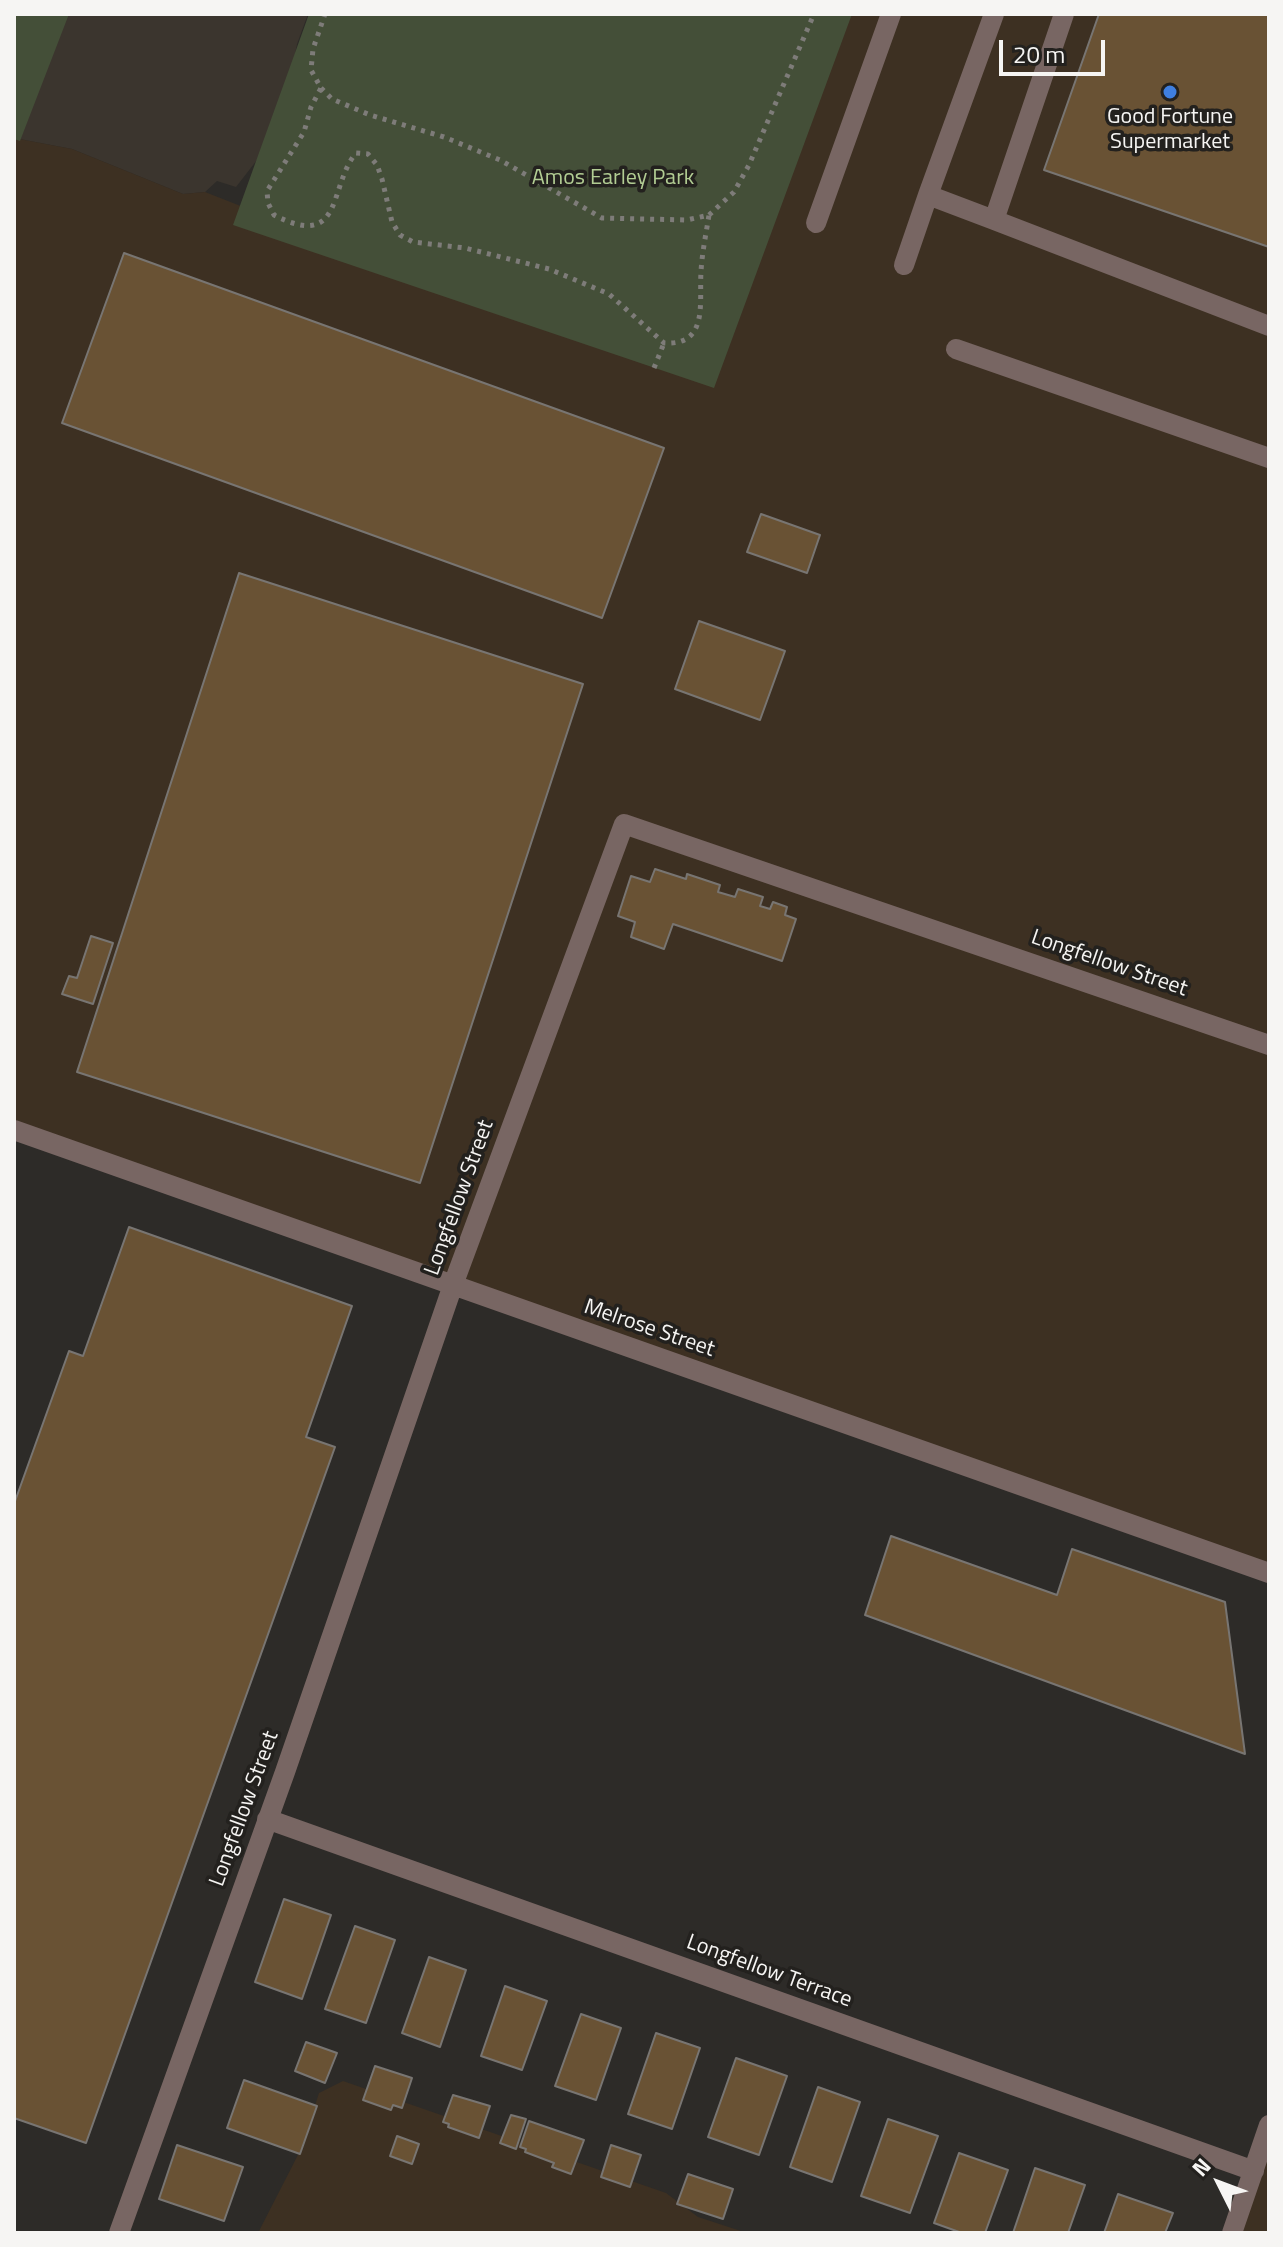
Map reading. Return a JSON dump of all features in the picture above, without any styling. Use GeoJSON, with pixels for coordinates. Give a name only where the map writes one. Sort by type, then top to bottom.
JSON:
{"type":"FeatureCollection","features":[{"type":"Feature","properties":{"kind":"street"},"geometry":{"type":"LineString","coordinates":[[816,223],[891,14]]}},
{"type":"Feature","properties":{"kind":"street"},"geometry":{"type":"LineString","coordinates":[[904,265],[994,14]]}},
{"type":"Feature","properties":{"kind":"street"},"geometry":{"type":"LineString","coordinates":[[994,220],[1064,14]]}},
{"type":"Feature","properties":{"kind":"street"},"geometry":{"type":"LineString","coordinates":[[928,195],[1269,326]]}},
{"type":"Feature","properties":{"kind":"street"},"geometry":{"type":"LineString","coordinates":[[956,349],[1269,458]]}},
{"type":"Feature","properties":{"kind":"street","name":"Longfellow Street"},"geometry":{"type":"LineString","coordinates":[[119,2233],[453,1285],[624,824],[1269,1045]]}},
{"type":"Feature","properties":{"kind":"street","name":"Melrose Street"},"geometry":{"type":"LineString","coordinates":[[14,1130],[1269,1573]]}},
{"type":"Feature","properties":{"kind":"street","name":"Longfellow Terrace"},"geometry":{"type":"LineString","coordinates":[[267,1819],[1254,2171]]}},
{"type":"Feature","properties":{"kind":"street"},"geometry":{"type":"LineString","coordinates":[[1232,2233],[1269,2125]]}},
{"type":"Feature","properties":{"kind":"path"},"geometry":{"type":"LineString","coordinates":[[325,14],[313,49],[311,70],[321,88],[332,99],[370,115],[444,137],[500,160],[602,218],[687,220],[709,215],[734,192],[749,165],[814,14]]}},
{"type":"Feature","properties":{"kind":"path"},"geometry":{"type":"LineString","coordinates":[[321,88],[311,107],[304,132],[267,191],[274,215],[304,228],[317,223],[336,204],[347,164],[356,153],[368,154],[382,179],[392,222],[400,235],[413,242],[465,248],[549,269],[609,294],[664,343],[676,344],[688,337],[699,322],[701,270],[709,215]]}},
{"type":"Feature","properties":{"kind":"path"},"geometry":{"type":"LineString","coordinates":[[654,368],[664,343]]}},
{"type":"Feature","properties":{"kind":"shaded area"},"geometry":{"type":"Polygon","coordinates":[[[14,14],[308,14],[297,44],[281,129],[236,187],[217,181],[205,192],[183,194],[72,149],[14,138],[14,14]]]}},
{"type":"Feature","properties":{"kind":"shaded area"},"geometry":{"type":"Polygon","coordinates":[[[834,14],[1269,14],[1269,1571],[14,1126],[14,138],[72,149],[183,194],[205,192],[391,265],[834,14]]]}},
{"type":"Feature","properties":{"kind":"shaded area"},"geometry":{"type":"Polygon","coordinates":[[[343,2081],[666,2193],[698,2217],[747,2233],[258,2233],[301,2149],[319,2093],[343,2081]]]}},
{"type":"Feature","properties":{"kind":"shaded area"},"geometry":{"type":"Polygon","coordinates":[[[1269,2120],[1269,2233],[1229,2233],[1269,2120]]]}},
{"type":"Feature","properties":{"kind":"green space"},"geometry":{"type":"Polygon","coordinates":[[[14,14],[69,14],[20,141],[14,139],[14,14]]]}},
{"type":"Feature","properties":{"kind":"green space","name":"Amos Earley Park"},"geometry":{"type":"Polygon","coordinates":[[[309,14],[852,14],[714,388],[233,225],[309,14]]]}},
{"type":"Feature","properties":{"kind":"building","name":"Good Fortune Supermarket"},"geometry":{"type":"Polygon","coordinates":[[[1099,14],[1269,14],[1269,247],[1044,170],[1099,14]]]}},
{"type":"Feature","properties":{"kind":"building"},"geometry":{"type":"Polygon","coordinates":[[[124,253],[664,448],[602,618],[62,423],[124,253]]]}},
{"type":"Feature","properties":{"kind":"building"},"geometry":{"type":"Polygon","coordinates":[[[761,514],[820,535],[807,573],[747,552],[761,514]]]}},
{"type":"Feature","properties":{"kind":"building"},"geometry":{"type":"Polygon","coordinates":[[[239,573],[583,684],[420,1183],[77,1072],[239,573]]]}},
{"type":"Feature","properties":{"kind":"building"},"geometry":{"type":"Polygon","coordinates":[[[699,621],[785,651],[760,720],[675,689],[699,621]]]}},
{"type":"Feature","properties":{"kind":"building"},"geometry":{"type":"Polygon","coordinates":[[[655,869],[686,879],[687,874],[720,885],[718,892],[735,897],[738,889],[763,897],[760,906],[770,909],[773,902],[787,907],[785,915],[796,919],[782,961],[673,924],[664,949],[631,937],[635,922],[618,916],[631,876],[650,882],[655,869]]]}},
{"type":"Feature","properties":{"kind":"building"},"geometry":{"type":"Polygon","coordinates":[[[91,936],[113,943],[93,1004],[62,994],[69,976],[77,978],[91,936]]]}},
{"type":"Feature","properties":{"kind":"building"},"geometry":{"type":"Polygon","coordinates":[[[129,1227],[352,1306],[306,1437],[335,1447],[86,2143],[14,2118],[14,1504],[69,1351],[83,1356],[129,1227]]]}},
{"type":"Feature","properties":{"kind":"building"},"geometry":{"type":"Polygon","coordinates":[[[891,1536],[1057,1595],[1072,1549],[1225,1602],[1245,1754],[865,1615],[891,1536]]]}},
{"type":"Feature","properties":{"kind":"building"},"geometry":{"type":"Polygon","coordinates":[[[284,1899],[331,1915],[302,1999],[255,1982],[284,1899]]]}},
{"type":"Feature","properties":{"kind":"building"},"geometry":{"type":"Polygon","coordinates":[[[355,1926],[395,1940],[366,2023],[325,2009],[355,1926]]]}},
{"type":"Feature","properties":{"kind":"building"},"geometry":{"type":"Polygon","coordinates":[[[429,1957],[466,1970],[440,2047],[402,2033],[429,1957]]]}},
{"type":"Feature","properties":{"kind":"building"},"geometry":{"type":"Polygon","coordinates":[[[505,1986],[547,2001],[522,2070],[481,2056],[505,1986]]]}},
{"type":"Feature","properties":{"kind":"building"},"geometry":{"type":"Polygon","coordinates":[[[581,2014],[621,2028],[596,2100],[555,2086],[581,2014]]]}},
{"type":"Feature","properties":{"kind":"building"},"geometry":{"type":"Polygon","coordinates":[[[656,2033],[700,2048],[672,2129],[628,2114],[656,2033]]]}},
{"type":"Feature","properties":{"kind":"building"},"geometry":{"type":"Polygon","coordinates":[[[306,2042],[337,2053],[325,2083],[295,2071],[306,2042]]]}},
{"type":"Feature","properties":{"kind":"building"},"geometry":{"type":"Polygon","coordinates":[[[736,2058],[787,2076],[759,2155],[708,2137],[736,2058]]]}},
{"type":"Feature","properties":{"kind":"building"},"geometry":{"type":"Polygon","coordinates":[[[375,2066],[412,2078],[402,2108],[393,2105],[391,2110],[363,2100],[375,2066]]]}},
{"type":"Feature","properties":{"kind":"building"},"geometry":{"type":"Polygon","coordinates":[[[244,2080],[317,2106],[300,2154],[227,2128],[244,2080]]]}},
{"type":"Feature","properties":{"kind":"building"},"geometry":{"type":"Polygon","coordinates":[[[818,2087],[860,2102],[832,2182],[790,2167],[818,2087]]]}},
{"type":"Feature","properties":{"kind":"building"},"geometry":{"type":"Polygon","coordinates":[[[453,2095],[490,2106],[479,2138],[448,2127],[449,2124],[443,2122],[453,2095]]]}},
{"type":"Feature","properties":{"kind":"building"},"geometry":{"type":"Polygon","coordinates":[[[511,2115],[526,2119],[516,2149],[500,2143],[511,2115]]]}},
{"type":"Feature","properties":{"kind":"building"},"geometry":{"type":"Polygon","coordinates":[[[888,2119],[938,2136],[910,2213],[861,2196],[888,2119]]]}},
{"type":"Feature","properties":{"kind":"building"},"geometry":{"type":"Polygon","coordinates":[[[529,2121],[584,2140],[571,2174],[552,2167],[554,2163],[520,2147],[529,2121]]]}},
{"type":"Feature","properties":{"kind":"building"},"geometry":{"type":"Polygon","coordinates":[[[397,2136],[419,2144],[412,2164],[390,2156],[397,2136]]]}},
{"type":"Feature","properties":{"kind":"building"},"geometry":{"type":"Polygon","coordinates":[[[177,2145],[243,2167],[224,2221],[159,2199],[177,2145]]]}},
{"type":"Feature","properties":{"kind":"building"},"geometry":{"type":"Polygon","coordinates":[[[611,2145],[641,2155],[630,2187],[601,2177],[611,2145]]]}},
{"type":"Feature","properties":{"kind":"building"},"geometry":{"type":"Polygon","coordinates":[[[959,2153],[1008,2170],[985,2233],[962,2233],[934,2223],[959,2153]]]}},
{"type":"Feature","properties":{"kind":"building"},"geometry":{"type":"Polygon","coordinates":[[[1035,2168],[1085,2185],[1068,2233],[1013,2233],[1035,2168]]]}},
{"type":"Feature","properties":{"kind":"building"},"geometry":{"type":"Polygon","coordinates":[[[688,2174],[733,2189],[723,2219],[677,2204],[688,2174]]]}},
{"type":"Feature","properties":{"kind":"building"},"geometry":{"type":"Polygon","coordinates":[[[1118,2194],[1173,2213],[1165,2233],[1104,2233],[1118,2194]]]}},
{"type":"Feature","properties":{"kind":"place","name":"Good Fortune Supermarket"},"geometry":{"type":"Point","coordinates":[1170,92]}}]}
